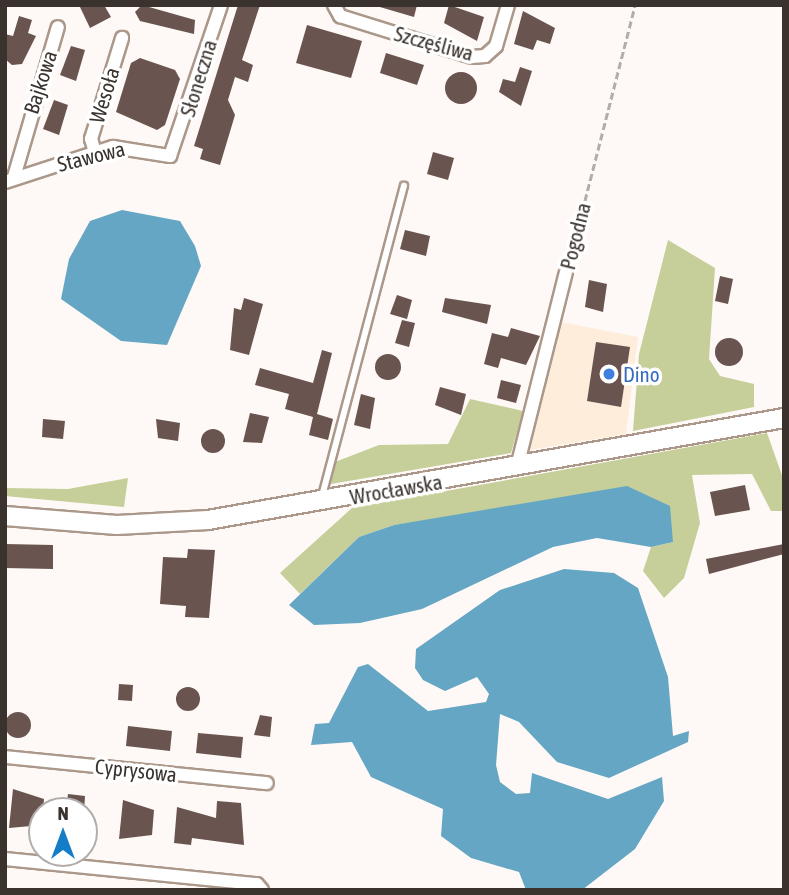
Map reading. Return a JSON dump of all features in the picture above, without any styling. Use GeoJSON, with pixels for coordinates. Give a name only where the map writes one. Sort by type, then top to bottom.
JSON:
{"type":"FeatureCollection","features":[{"type":"Feature","properties":{"kind":"main road","name":"Wrocławska"},"geometry":{"type":"LineString","coordinates":[[5,516],[153,524],[323,502],[784,418]]}},
{"type":"Feature","properties":{"kind":"street","name":"Słoneczna"},"geometry":{"type":"LineString","coordinates":[[175,152],[221,5]]}},
{"type":"Feature","properties":{"kind":"street","name":"Szczęśliwa"},"geometry":{"type":"LineString","coordinates":[[334,5],[340,16],[472,57],[485,57],[496,46],[508,5]]}},
{"type":"Feature","properties":{"kind":"street","name":"Bajkowa"},"geometry":{"type":"LineString","coordinates":[[10,179],[58,27]]}},
{"type":"Feature","properties":{"kind":"street","name":"Wesoła"},"geometry":{"type":"LineString","coordinates":[[95,152],[91,139],[121,38]]}},
{"type":"Feature","properties":{"kind":"street","name":"Stawowa"},"geometry":{"type":"LineString","coordinates":[[10,179],[129,144],[164,156],[175,152]]}},
{"type":"Feature","properties":{"kind":"street","name":"Pogodna"},"geometry":{"type":"LineString","coordinates":[[517,467],[566,272]]}},
{"type":"Feature","properties":{"kind":"street","name":"Cyprysowa"},"geometry":{"type":"LineString","coordinates":[[5,757],[267,783]]}},
{"type":"Feature","properties":{"kind":"street"},"geometry":{"type":"LineString","coordinates":[[5,859],[262,890]]}},
{"type":"Feature","properties":{"kind":"lane"},"geometry":{"type":"LineString","coordinates":[[323,502],[322,483],[342,434],[404,186]]}},
{"type":"Feature","properties":{"kind":"path","name":"Pogodna"},"geometry":{"type":"LineString","coordinates":[[566,272],[635,5]]}},
{"type":"Feature","properties":{"kind":"shaded area"},"geometry":{"type":"Polygon","coordinates":[[[561,322],[638,337],[626,434],[530,450],[561,322]]]}},
{"type":"Feature","properties":{"kind":"green space"},"geometry":{"type":"Polygon","coordinates":[[[668,240],[715,268],[709,359],[720,376],[754,384],[754,407],[633,431],[639,354],[668,240]]]}},
{"type":"Feature","properties":{"kind":"green space"},"geometry":{"type":"Polygon","coordinates":[[[470,399],[523,411],[511,453],[331,484],[335,462],[379,445],[448,444],[470,399]]]}},
{"type":"Feature","properties":{"kind":"green space"},"geometry":{"type":"Polygon","coordinates":[[[767,433],[784,481],[784,511],[771,511],[752,474],[692,475],[700,523],[684,578],[664,598],[643,571],[651,547],[673,542],[514,507],[394,525],[359,537],[300,594],[280,573],[352,508],[767,433]]]}},
{"type":"Feature","properties":{"kind":"green space"},"geometry":{"type":"Polygon","coordinates":[[[128,478],[124,507],[5,496],[5,488],[68,489],[128,478]]]}},
{"type":"Feature","properties":{"kind":"water"},"geometry":{"type":"Polygon","coordinates":[[[122,210],[180,221],[195,246],[201,266],[167,345],[121,341],[61,299],[69,259],[90,221],[122,210]]]}},
{"type":"Feature","properties":{"kind":"water"},"geometry":{"type":"Polygon","coordinates":[[[627,486],[670,506],[673,542],[651,547],[597,538],[553,547],[422,609],[360,623],[314,625],[289,605],[359,537],[394,525],[627,486]]]}},
{"type":"Feature","properties":{"kind":"water"},"geometry":{"type":"Polygon","coordinates":[[[564,569],[614,573],[638,588],[668,677],[673,736],[689,731],[688,742],[609,778],[557,762],[519,722],[500,714],[496,765],[500,782],[516,794],[530,793],[532,773],[608,799],[662,777],[664,801],[635,849],[582,890],[526,890],[519,872],[471,858],[441,836],[443,809],[371,777],[352,742],[311,745],[315,724],[329,723],[358,667],[368,664],[428,711],[486,702],[489,694],[477,677],[445,691],[423,680],[415,668],[416,649],[500,590],[564,569]]]}},
{"type":"Feature","properties":{"kind":"building"},"geometry":{"type":"Polygon","coordinates":[[[79,5],[104,5],[111,17],[90,28],[79,5]]]}},
{"type":"Feature","properties":{"kind":"building"},"geometry":{"type":"Polygon","coordinates":[[[142,5],[195,20],[194,34],[140,21],[135,12],[142,5]]]}},
{"type":"Feature","properties":{"kind":"building"},"geometry":{"type":"Polygon","coordinates":[[[238,5],[260,5],[242,60],[253,65],[248,82],[235,77],[228,100],[235,115],[220,165],[200,159],[203,149],[194,146],[238,5]]]}},
{"type":"Feature","properties":{"kind":"building"},"geometry":{"type":"Polygon","coordinates":[[[373,5],[417,5],[414,17],[373,5]]]}},
{"type":"Feature","properties":{"kind":"building"},"geometry":{"type":"Polygon","coordinates":[[[449,5],[484,17],[477,41],[444,23],[449,5]]]}},
{"type":"Feature","properties":{"kind":"building"},"geometry":{"type":"Polygon","coordinates":[[[523,11],[555,28],[550,44],[537,40],[533,50],[514,44],[523,11]]]}},
{"type":"Feature","properties":{"kind":"building"},"geometry":{"type":"Polygon","coordinates":[[[19,16],[32,20],[28,33],[36,36],[22,64],[12,65],[5,59],[5,34],[13,36],[19,16]]]}},
{"type":"Feature","properties":{"kind":"building"},"geometry":{"type":"Polygon","coordinates":[[[307,25],[362,41],[351,78],[296,63],[307,25]]]}},
{"type":"Feature","properties":{"kind":"building"},"geometry":{"type":"Polygon","coordinates":[[[71,46],[85,50],[76,81],[60,75],[71,46]]]}},
{"type":"Feature","properties":{"kind":"building"},"geometry":{"type":"Polygon","coordinates":[[[386,53],[424,65],[417,85],[380,73],[386,53]]]}},
{"type":"Feature","properties":{"kind":"building"},"geometry":{"type":"Polygon","coordinates":[[[140,58],[175,70],[180,79],[165,125],[157,130],[116,112],[131,63],[140,58]]]}},
{"type":"Feature","properties":{"kind":"building"},"geometry":{"type":"Polygon","coordinates":[[[520,67],[532,71],[521,106],[499,92],[503,79],[515,82],[520,67]]]}},
{"type":"Feature","properties":{"kind":"building"},"geometry":{"type":"Polygon","coordinates":[[[461,72],[472,77],[477,88],[472,99],[461,104],[450,99],[445,88],[450,77],[461,72]]]}},
{"type":"Feature","properties":{"kind":"building"},"geometry":{"type":"Polygon","coordinates":[[[54,100],[68,105],[59,135],[43,129],[54,100]]]}},
{"type":"Feature","properties":{"kind":"building"},"geometry":{"type":"Polygon","coordinates":[[[433,152],[454,158],[448,180],[427,174],[433,152]]]}},
{"type":"Feature","properties":{"kind":"building"},"geometry":{"type":"Polygon","coordinates":[[[405,230],[430,236],[426,256],[400,249],[405,230]]]}},
{"type":"Feature","properties":{"kind":"building"},"geometry":{"type":"Polygon","coordinates":[[[720,276],[733,279],[728,304],[715,301],[720,276]]]}},
{"type":"Feature","properties":{"kind":"building"},"geometry":{"type":"Polygon","coordinates":[[[589,280],[607,284],[603,312],[585,307],[589,280]]]}},
{"type":"Feature","properties":{"kind":"building"},"geometry":{"type":"Polygon","coordinates":[[[397,295],[412,300],[407,319],[390,314],[397,295]]]}},
{"type":"Feature","properties":{"kind":"building"},"geometry":{"type":"Polygon","coordinates":[[[244,298],[263,304],[249,355],[230,350],[234,308],[241,310],[244,298]]]}},
{"type":"Feature","properties":{"kind":"building"},"geometry":{"type":"Polygon","coordinates":[[[445,298],[491,305],[487,324],[442,312],[445,298]]]}},
{"type":"Feature","properties":{"kind":"building"},"geometry":{"type":"Polygon","coordinates":[[[402,320],[415,323],[409,347],[395,343],[402,320]]]}},
{"type":"Feature","properties":{"kind":"building"},"geometry":{"type":"Polygon","coordinates":[[[511,328],[540,336],[526,365],[501,358],[498,368],[484,364],[492,333],[508,337],[511,328]]]}},
{"type":"Feature","properties":{"kind":"building"},"geometry":{"type":"Polygon","coordinates":[[[729,338],[739,342],[743,352],[739,362],[729,366],[719,362],[715,352],[719,342],[729,338]]]}},
{"type":"Feature","properties":{"kind":"building","name":"Dino"},"geometry":{"type":"Polygon","coordinates":[[[596,342],[630,347],[621,407],[587,401],[596,342]]]}},
{"type":"Feature","properties":{"kind":"building"},"geometry":{"type":"Polygon","coordinates":[[[322,350],[332,353],[317,414],[333,419],[328,440],[309,435],[313,417],[285,409],[289,394],[255,385],[260,368],[313,383],[322,350]]]}},
{"type":"Feature","properties":{"kind":"building"},"geometry":{"type":"Polygon","coordinates":[[[388,354],[397,358],[401,367],[397,376],[388,380],[379,376],[375,367],[379,358],[388,354]]]}},
{"type":"Feature","properties":{"kind":"building"},"geometry":{"type":"Polygon","coordinates":[[[501,380],[521,385],[516,403],[497,398],[501,380]]]}},
{"type":"Feature","properties":{"kind":"building"},"geometry":{"type":"Polygon","coordinates":[[[440,387],[466,394],[461,415],[435,405],[440,387]]]}},
{"type":"Feature","properties":{"kind":"building"},"geometry":{"type":"Polygon","coordinates":[[[361,394],[375,398],[370,429],[354,425],[361,394]]]}},
{"type":"Feature","properties":{"kind":"building"},"geometry":{"type":"Polygon","coordinates":[[[250,413],[269,417],[262,443],[243,442],[250,413]]]}},
{"type":"Feature","properties":{"kind":"building"},"geometry":{"type":"Polygon","coordinates":[[[43,419],[65,421],[63,439],[42,437],[43,419]]]}},
{"type":"Feature","properties":{"kind":"building"},"geometry":{"type":"Polygon","coordinates":[[[156,419],[180,423],[178,441],[158,438],[156,419]]]}},
{"type":"Feature","properties":{"kind":"building"},"geometry":{"type":"Polygon","coordinates":[[[213,429],[222,432],[225,441],[222,450],[213,453],[204,450],[201,441],[204,432],[213,429]]]}},
{"type":"Feature","properties":{"kind":"building"},"geometry":{"type":"Polygon","coordinates":[[[745,485],[750,510],[715,516],[710,492],[745,485]]]}},
{"type":"Feature","properties":{"kind":"building"},"geometry":{"type":"Polygon","coordinates":[[[5,544],[53,545],[53,569],[5,568],[5,544]]]}},
{"type":"Feature","properties":{"kind":"building"},"geometry":{"type":"Polygon","coordinates":[[[784,544],[784,554],[709,574],[706,559],[784,544]]]}},
{"type":"Feature","properties":{"kind":"building"},"geometry":{"type":"Polygon","coordinates":[[[188,549],[215,550],[209,618],[185,617],[186,606],[160,604],[163,557],[187,558],[188,549]]]}},
{"type":"Feature","properties":{"kind":"building"},"geometry":{"type":"Polygon","coordinates":[[[119,684],[133,685],[132,701],[118,700],[119,684]]]}},
{"type":"Feature","properties":{"kind":"building"},"geometry":{"type":"Polygon","coordinates":[[[188,687],[196,691],[200,699],[196,707],[188,711],[180,707],[176,699],[180,691],[188,687]]]}},
{"type":"Feature","properties":{"kind":"building"},"geometry":{"type":"Polygon","coordinates":[[[18,712],[27,716],[31,725],[27,734],[18,738],[9,734],[5,725],[9,716],[18,712]]]}},
{"type":"Feature","properties":{"kind":"building"},"geometry":{"type":"Polygon","coordinates":[[[260,715],[272,717],[270,737],[254,735],[260,715]]]}},
{"type":"Feature","properties":{"kind":"building"},"geometry":{"type":"Polygon","coordinates":[[[128,726],[172,731],[170,751],[126,746],[128,726]]]}},
{"type":"Feature","properties":{"kind":"building"},"geometry":{"type":"Polygon","coordinates":[[[198,733],[243,737],[241,758],[196,753],[198,733]]]}},
{"type":"Feature","properties":{"kind":"building"},"geometry":{"type":"Polygon","coordinates":[[[13,789],[38,797],[28,797],[28,826],[9,828],[13,789]]]}},
{"type":"Feature","properties":{"kind":"building"},"geometry":{"type":"Polygon","coordinates":[[[68,794],[85,796],[85,797],[68,797],[68,794]]]}},
{"type":"Feature","properties":{"kind":"building"},"geometry":{"type":"Polygon","coordinates":[[[123,800],[154,810],[152,835],[119,839],[123,800]]]}},
{"type":"Feature","properties":{"kind":"building"},"geometry":{"type":"Polygon","coordinates":[[[217,801],[241,803],[244,845],[192,838],[191,845],[174,843],[177,807],[216,818],[217,801]]]}},
{"type":"Feature","properties":{"kind":"place","name":"Dino"},"geometry":{"type":"Point","coordinates":[609,374]}}]}
